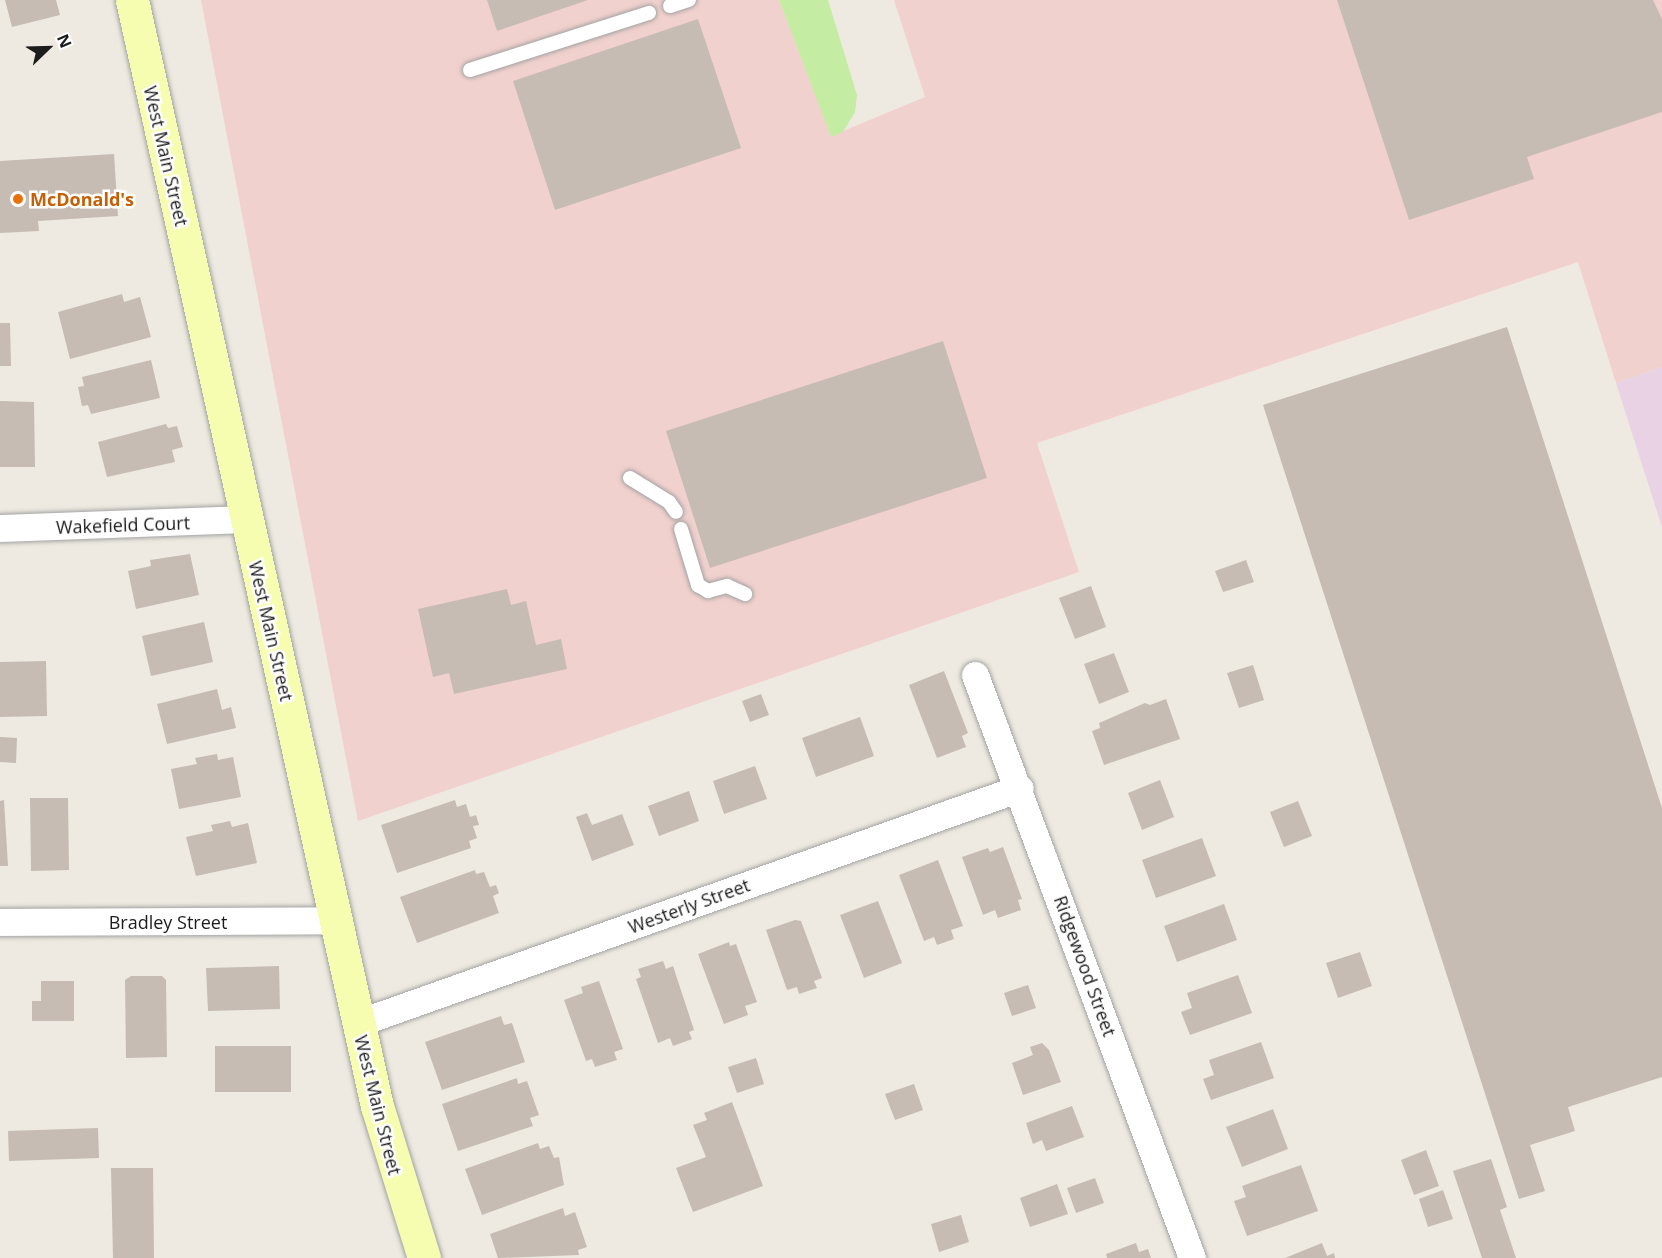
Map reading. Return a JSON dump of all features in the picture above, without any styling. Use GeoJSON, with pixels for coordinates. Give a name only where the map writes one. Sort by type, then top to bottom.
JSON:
{"type":"FeatureCollection","features":[{"type":"Feature","properties":{"kind":"main road","name":"West Main Street"},"geometry":{"type":"LineString","coordinates":[[132,0],[358,1023],[385,1139],[424,1258]]}},
{"type":"Feature","properties":{"kind":"street","name":"Wakefield Court"},"geometry":{"type":"LineString","coordinates":[[0,528],[246,519]]}},
{"type":"Feature","properties":{"kind":"street","name":"Ridgewood Street"},"geometry":{"type":"LineString","coordinates":[[975,675],[1020,788],[1192,1258]]}},
{"type":"Feature","properties":{"kind":"street","name":"Westerly Street"},"geometry":{"type":"LineString","coordinates":[[358,1023],[1020,788]]}},
{"type":"Feature","properties":{"kind":"street","name":"Bradley Street"},"geometry":{"type":"LineString","coordinates":[[0,922],[335,920]]}},
{"type":"Feature","properties":{"kind":"lane"},"geometry":{"type":"LineString","coordinates":[[670,6],[689,0]]}},
{"type":"Feature","properties":{"kind":"lane"},"geometry":{"type":"LineString","coordinates":[[470,70],[649,13]]}},
{"type":"Feature","properties":{"kind":"lane"},"geometry":{"type":"LineString","coordinates":[[630,478],[669,502],[675,512]]}},
{"type":"Feature","properties":{"kind":"lane"},"geometry":{"type":"LineString","coordinates":[[681,529],[698,585],[708,591],[727,586],[744,594]]}},
{"type":"Feature","properties":{"kind":"shaded area"},"geometry":{"type":"Polygon","coordinates":[[[201,0],[779,0],[831,136],[925,97],[894,0],[1662,0],[1662,367],[1616,383],[1578,262],[1037,443],[1079,572],[358,821],[201,0]]]}},
{"type":"Feature","properties":{"kind":"shaded area"},"geometry":{"type":"Polygon","coordinates":[[[1662,367],[1662,527],[1616,383],[1662,367]]]}},
{"type":"Feature","properties":{"kind":"green space"},"geometry":{"type":"Polygon","coordinates":[[[779,0],[828,0],[857,95],[855,112],[843,132],[831,137],[779,0]]]}},
{"type":"Feature","properties":{"kind":"building"},"geometry":{"type":"Polygon","coordinates":[[[5,0],[56,0],[60,15],[12,27],[5,0]]]}},
{"type":"Feature","properties":{"kind":"building"},"geometry":{"type":"Polygon","coordinates":[[[487,0],[588,0],[497,31],[487,0]]]}},
{"type":"Feature","properties":{"kind":"building"},"geometry":{"type":"Polygon","coordinates":[[[1337,0],[1653,0],[1662,19],[1662,112],[1527,157],[1534,179],[1409,220],[1337,0]]]}},
{"type":"Feature","properties":{"kind":"building"},"geometry":{"type":"Polygon","coordinates":[[[698,19],[741,148],[555,210],[513,81],[698,19]]]}},
{"type":"Feature","properties":{"kind":"building"},"geometry":{"type":"Polygon","coordinates":[[[114,154],[118,216],[38,221],[39,231],[0,233],[0,161],[114,154]]]}},
{"type":"Feature","properties":{"kind":"building"},"geometry":{"type":"Polygon","coordinates":[[[122,294],[124,302],[140,297],[151,337],[70,359],[58,312],[122,294]]]}},
{"type":"Feature","properties":{"kind":"building"},"geometry":{"type":"Polygon","coordinates":[[[0,323],[10,323],[11,366],[0,366],[0,323]]]}},
{"type":"Feature","properties":{"kind":"building"},"geometry":{"type":"Polygon","coordinates":[[[1507,327],[1662,808],[1662,1077],[1568,1107],[1575,1131],[1530,1145],[1545,1191],[1519,1199],[1263,405],[1507,327]]]}},
{"type":"Feature","properties":{"kind":"building"},"geometry":{"type":"Polygon","coordinates":[[[943,341],[987,478],[710,568],[666,431],[943,341]]]}},
{"type":"Feature","properties":{"kind":"building"},"geometry":{"type":"Polygon","coordinates":[[[151,360],[160,398],[91,414],[88,405],[82,406],[78,387],[84,386],[82,377],[151,360]]]}},
{"type":"Feature","properties":{"kind":"building"},"geometry":{"type":"Polygon","coordinates":[[[0,401],[34,402],[35,467],[0,467],[0,401]]]}},
{"type":"Feature","properties":{"kind":"building"},"geometry":{"type":"Polygon","coordinates":[[[166,424],[168,428],[177,426],[183,447],[172,450],[175,462],[107,477],[98,442],[166,424]]]}},
{"type":"Feature","properties":{"kind":"building"},"geometry":{"type":"Polygon","coordinates":[[[190,554],[199,595],[136,609],[128,571],[151,566],[150,560],[190,554]]]}},
{"type":"Feature","properties":{"kind":"building"},"geometry":{"type":"Polygon","coordinates":[[[1246,560],[1254,582],[1223,592],[1215,571],[1246,560]]]}},
{"type":"Feature","properties":{"kind":"building"},"geometry":{"type":"Polygon","coordinates":[[[1091,586],[1106,627],[1075,639],[1059,598],[1091,586]]]}},
{"type":"Feature","properties":{"kind":"building"},"geometry":{"type":"Polygon","coordinates":[[[507,589],[511,605],[526,601],[536,645],[561,639],[567,669],[454,694],[449,673],[433,677],[418,609],[507,589]]]}},
{"type":"Feature","properties":{"kind":"building"},"geometry":{"type":"Polygon","coordinates":[[[204,622],[213,662],[151,676],[142,636],[204,622]]]}},
{"type":"Feature","properties":{"kind":"building"},"geometry":{"type":"Polygon","coordinates":[[[1114,653],[1129,692],[1099,704],[1084,664],[1114,653]]]}},
{"type":"Feature","properties":{"kind":"building"},"geometry":{"type":"Polygon","coordinates":[[[46,661],[47,716],[0,717],[0,662],[46,661]]]}},
{"type":"Feature","properties":{"kind":"building"},"geometry":{"type":"Polygon","coordinates":[[[1253,665],[1264,700],[1239,708],[1227,673],[1253,665]]]}},
{"type":"Feature","properties":{"kind":"building"},"geometry":{"type":"Polygon","coordinates":[[[944,671],[968,733],[962,736],[966,747],[937,758],[909,685],[944,671]]]}},
{"type":"Feature","properties":{"kind":"building"},"geometry":{"type":"Polygon","coordinates":[[[217,689],[222,710],[231,707],[236,728],[167,744],[157,704],[217,689]]]}},
{"type":"Feature","properties":{"kind":"building"},"geometry":{"type":"Polygon","coordinates":[[[761,694],[769,715],[750,722],[742,701],[761,694]]]}},
{"type":"Feature","properties":{"kind":"building"},"geometry":{"type":"Polygon","coordinates":[[[1166,699],[1180,739],[1104,765],[1092,731],[1100,728],[1099,723],[1145,703],[1150,705],[1166,699]]]}},
{"type":"Feature","properties":{"kind":"building"},"geometry":{"type":"Polygon","coordinates":[[[860,717],[874,756],[816,777],[802,738],[860,717]]]}},
{"type":"Feature","properties":{"kind":"building"},"geometry":{"type":"Polygon","coordinates":[[[0,737],[17,738],[16,763],[0,762],[0,737]]]}},
{"type":"Feature","properties":{"kind":"building"},"geometry":{"type":"Polygon","coordinates":[[[217,754],[218,760],[233,757],[241,797],[179,809],[171,769],[197,764],[195,758],[217,754]]]}},
{"type":"Feature","properties":{"kind":"building"},"geometry":{"type":"Polygon","coordinates":[[[755,766],[767,799],[724,814],[713,781],[755,766]]]}},
{"type":"Feature","properties":{"kind":"building"},"geometry":{"type":"Polygon","coordinates":[[[1160,780],[1174,817],[1142,830],[1128,793],[1160,780]]]}},
{"type":"Feature","properties":{"kind":"building"},"geometry":{"type":"Polygon","coordinates":[[[689,791],[699,821],[659,836],[648,806],[689,791]]]}},
{"type":"Feature","properties":{"kind":"building"},"geometry":{"type":"Polygon","coordinates":[[[30,798],[68,798],[69,870],[31,871],[30,798]]]}},
{"type":"Feature","properties":{"kind":"building"},"geometry":{"type":"Polygon","coordinates":[[[4,800],[8,866],[0,866],[0,801],[4,800]]]}},
{"type":"Feature","properties":{"kind":"building"},"geometry":{"type":"Polygon","coordinates":[[[455,800],[457,807],[466,804],[470,817],[476,815],[479,825],[473,826],[477,838],[469,841],[471,848],[397,873],[381,825],[455,800]]]}},
{"type":"Feature","properties":{"kind":"building"},"geometry":{"type":"Polygon","coordinates":[[[1298,801],[1312,836],[1284,847],[1270,812],[1298,801]]]}},
{"type":"Feature","properties":{"kind":"building"},"geometry":{"type":"Polygon","coordinates":[[[587,813],[592,825],[622,814],[634,845],[592,861],[576,817],[587,813]]]}},
{"type":"Feature","properties":{"kind":"building"},"geometry":{"type":"Polygon","coordinates":[[[230,821],[232,827],[248,823],[257,863],[196,876],[186,837],[213,831],[211,825],[230,821]]]}},
{"type":"Feature","properties":{"kind":"building"},"geometry":{"type":"Polygon","coordinates":[[[1202,838],[1216,876],[1156,898],[1142,860],[1202,838]]]}},
{"type":"Feature","properties":{"kind":"building"},"geometry":{"type":"Polygon","coordinates":[[[1003,847],[1022,899],[1018,900],[1021,910],[998,918],[995,910],[983,915],[962,857],[988,848],[990,852],[1003,847]]]}},
{"type":"Feature","properties":{"kind":"building"},"geometry":{"type":"Polygon","coordinates":[[[938,860],[963,926],[951,930],[954,939],[937,945],[934,937],[924,941],[899,875],[938,860]]]}},
{"type":"Feature","properties":{"kind":"building"},"geometry":{"type":"Polygon","coordinates":[[[475,870],[476,874],[484,872],[490,887],[496,885],[499,893],[493,896],[499,913],[417,943],[400,897],[475,870]]]}},
{"type":"Feature","properties":{"kind":"building"},"geometry":{"type":"Polygon","coordinates":[[[878,901],[902,963],[864,978],[840,915],[878,901]]]}},
{"type":"Feature","properties":{"kind":"building"},"geometry":{"type":"Polygon","coordinates":[[[1224,904],[1237,940],[1177,962],[1164,926],[1224,904]]]}},
{"type":"Feature","properties":{"kind":"building"},"geometry":{"type":"Polygon","coordinates":[[[795,920],[801,921],[822,978],[814,981],[817,988],[799,994],[797,987],[787,990],[766,930],[795,920]]]}},
{"type":"Feature","properties":{"kind":"building"},"geometry":{"type":"Polygon","coordinates":[[[729,942],[730,946],[736,944],[757,1002],[745,1006],[748,1015],[724,1024],[698,954],[729,942]]]}},
{"type":"Feature","properties":{"kind":"building"},"geometry":{"type":"Polygon","coordinates":[[[1360,952],[1372,986],[1338,998],[1326,963],[1360,952]]]}},
{"type":"Feature","properties":{"kind":"building"},"geometry":{"type":"Polygon","coordinates":[[[663,961],[666,969],[673,966],[694,1030],[689,1032],[692,1039],[673,1046],[670,1038],[658,1043],[636,979],[641,977],[638,969],[663,961]]]}},
{"type":"Feature","properties":{"kind":"building"},"geometry":{"type":"Polygon","coordinates":[[[279,966],[280,1009],[208,1011],[206,968],[279,966]]]}},
{"type":"Feature","properties":{"kind":"building"},"geometry":{"type":"Polygon","coordinates":[[[1238,975],[1252,1013],[1190,1035],[1181,1012],[1192,1008],[1187,993],[1238,975]]]}},
{"type":"Feature","properties":{"kind":"building"},"geometry":{"type":"Polygon","coordinates":[[[131,976],[162,976],[166,980],[167,1057],[126,1058],[125,980],[131,976]]]}},
{"type":"Feature","properties":{"kind":"building"},"geometry":{"type":"Polygon","coordinates":[[[41,981],[74,981],[74,1021],[32,1021],[32,1001],[41,1001],[41,981]]]}},
{"type":"Feature","properties":{"kind":"building"},"geometry":{"type":"Polygon","coordinates":[[[599,981],[623,1049],[614,1052],[617,1060],[595,1067],[592,1059],[586,1061],[564,1000],[583,993],[581,987],[599,981]]]}},
{"type":"Feature","properties":{"kind":"building"},"geometry":{"type":"Polygon","coordinates":[[[1028,985],[1036,1008],[1012,1016],[1004,993],[1028,985]]]}},
{"type":"Feature","properties":{"kind":"building"},"geometry":{"type":"Polygon","coordinates":[[[501,1016],[504,1025],[512,1023],[525,1062],[442,1090],[425,1042],[501,1016]]]}},
{"type":"Feature","properties":{"kind":"building"},"geometry":{"type":"Polygon","coordinates":[[[1261,1042],[1274,1078],[1211,1100],[1203,1079],[1214,1075],[1209,1060],[1261,1042]]]}},
{"type":"Feature","properties":{"kind":"building"},"geometry":{"type":"Polygon","coordinates":[[[1042,1043],[1049,1050],[1061,1082],[1023,1095],[1012,1063],[1033,1055],[1030,1047],[1042,1043]]]}},
{"type":"Feature","properties":{"kind":"building"},"geometry":{"type":"Polygon","coordinates":[[[215,1046],[291,1046],[291,1092],[215,1092],[215,1046]]]}},
{"type":"Feature","properties":{"kind":"building"},"geometry":{"type":"Polygon","coordinates":[[[756,1058],[764,1084],[737,1093],[728,1067],[756,1058]]]}},
{"type":"Feature","properties":{"kind":"building"},"geometry":{"type":"Polygon","coordinates":[[[517,1078],[518,1084],[527,1081],[539,1115],[530,1118],[533,1126],[458,1151],[442,1104],[517,1078]]]}},
{"type":"Feature","properties":{"kind":"building"},"geometry":{"type":"Polygon","coordinates":[[[914,1084],[923,1110],[895,1120],[885,1094],[914,1084]]]}},
{"type":"Feature","properties":{"kind":"building"},"geometry":{"type":"Polygon","coordinates":[[[732,1102],[763,1186],[693,1212],[676,1168],[706,1157],[693,1125],[707,1120],[704,1113],[732,1102]]]}},
{"type":"Feature","properties":{"kind":"building"},"geometry":{"type":"Polygon","coordinates":[[[1072,1106],[1084,1137],[1046,1151],[1042,1140],[1033,1144],[1026,1123],[1072,1106]]]}},
{"type":"Feature","properties":{"kind":"building"},"geometry":{"type":"Polygon","coordinates":[[[1273,1109],[1288,1149],[1242,1167],[1226,1127],[1273,1109]]]}},
{"type":"Feature","properties":{"kind":"building"},"geometry":{"type":"Polygon","coordinates":[[[98,1128],[99,1158],[9,1161],[8,1131],[98,1128]]]}},
{"type":"Feature","properties":{"kind":"building"},"geometry":{"type":"Polygon","coordinates":[[[538,1143],[540,1149],[549,1146],[554,1158],[559,1157],[564,1185],[482,1215],[465,1169],[538,1143]]]}},
{"type":"Feature","properties":{"kind":"building"},"geometry":{"type":"Polygon","coordinates":[[[1426,1150],[1439,1186],[1414,1195],[1401,1160],[1426,1150]]]}},
{"type":"Feature","properties":{"kind":"building"},"geometry":{"type":"Polygon","coordinates":[[[1491,1159],[1507,1207],[1500,1210],[1516,1258],[1482,1258],[1453,1171],[1491,1159]]]}},
{"type":"Feature","properties":{"kind":"building"},"geometry":{"type":"Polygon","coordinates":[[[1301,1165],[1318,1211],[1247,1236],[1234,1201],[1246,1197],[1242,1186],[1301,1165]]]}},
{"type":"Feature","properties":{"kind":"building"},"geometry":{"type":"Polygon","coordinates":[[[111,1168],[153,1168],[154,1258],[113,1258],[111,1168]]]}},
{"type":"Feature","properties":{"kind":"building"},"geometry":{"type":"Polygon","coordinates":[[[1095,1178],[1104,1203],[1076,1213],[1067,1188],[1095,1178]]]}},
{"type":"Feature","properties":{"kind":"building"},"geometry":{"type":"Polygon","coordinates":[[[1057,1184],[1068,1214],[1030,1227],[1020,1198],[1057,1184]]]}},
{"type":"Feature","properties":{"kind":"building"},"geometry":{"type":"Polygon","coordinates":[[[1443,1190],[1453,1219],[1428,1227],[1419,1199],[1443,1190]]]}},
{"type":"Feature","properties":{"kind":"building"},"geometry":{"type":"Polygon","coordinates":[[[563,1208],[565,1216],[575,1212],[587,1247],[578,1250],[579,1255],[498,1258],[490,1234],[563,1208]]]}},
{"type":"Feature","properties":{"kind":"building"},"geometry":{"type":"Polygon","coordinates":[[[961,1215],[969,1242],[939,1252],[931,1224],[961,1215]]]}},
{"type":"Feature","properties":{"kind":"building"},"geometry":{"type":"Polygon","coordinates":[[[1136,1243],[1139,1252],[1148,1249],[1151,1258],[1107,1258],[1106,1254],[1136,1243]]]}},
{"type":"Feature","properties":{"kind":"building"},"geometry":{"type":"Polygon","coordinates":[[[1322,1243],[1327,1256],[1334,1253],[1335,1258],[1285,1258],[1322,1243]]]}},
{"type":"Feature","properties":{"kind":"place","name":"McDonald's"},"geometry":{"type":"Point","coordinates":[18,199]}}]}
